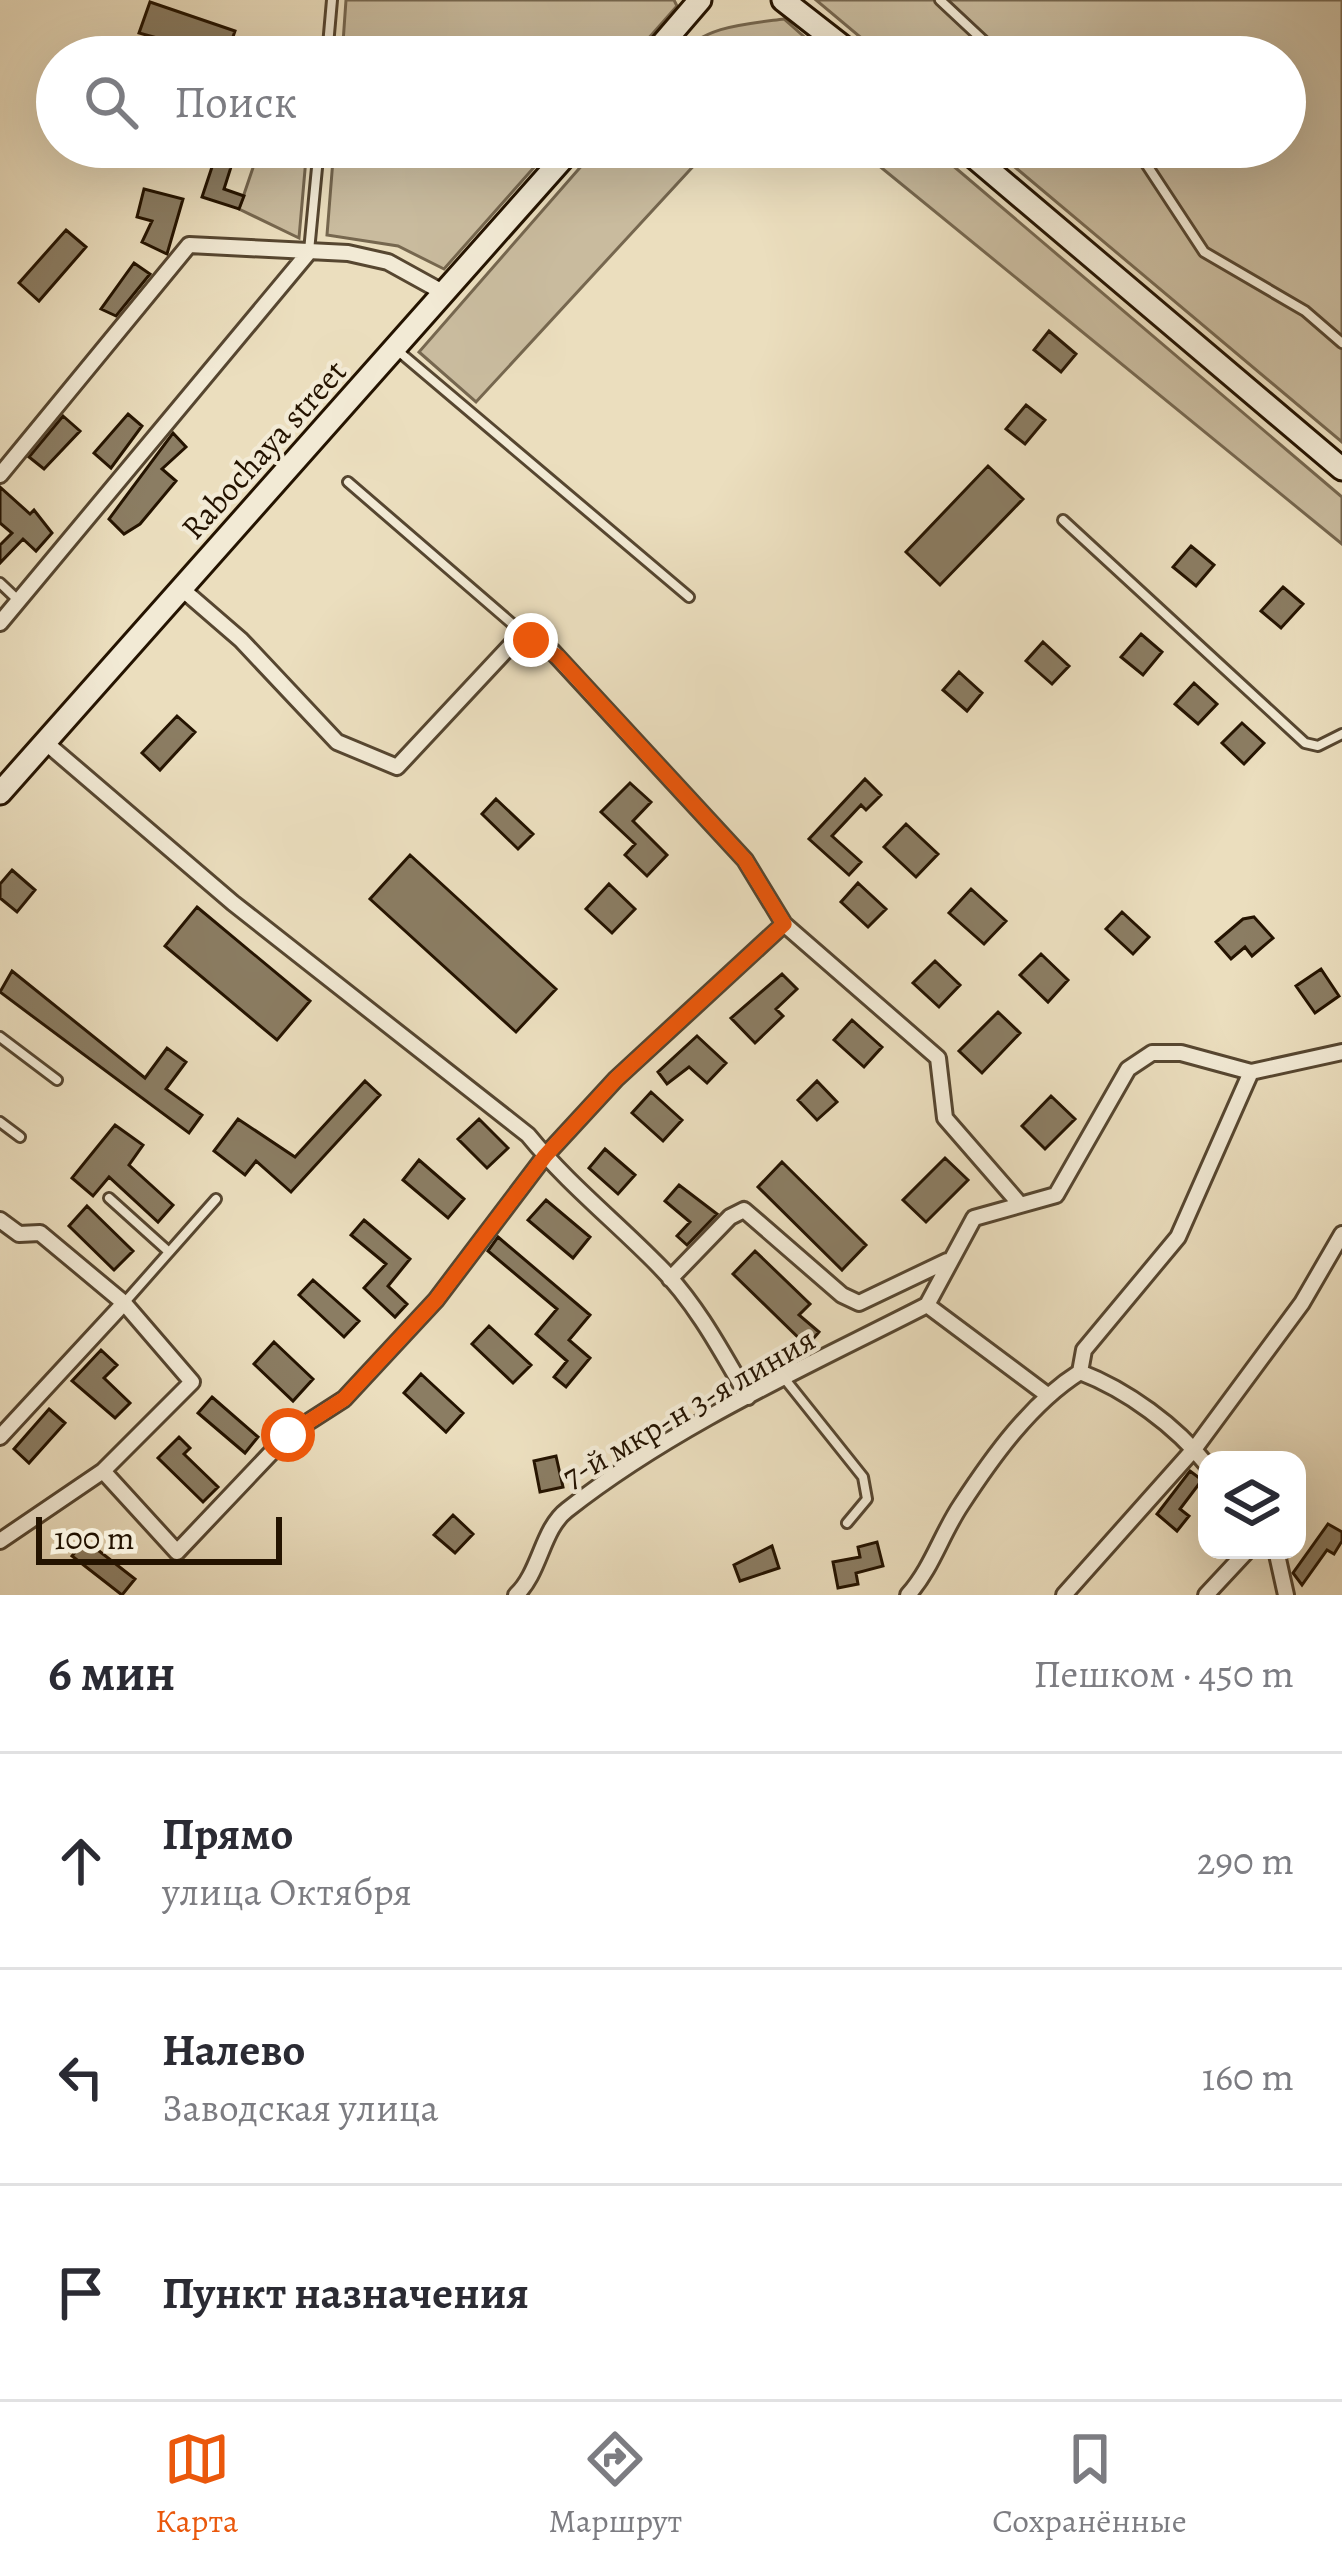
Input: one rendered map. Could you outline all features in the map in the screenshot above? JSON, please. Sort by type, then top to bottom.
[{"type":"street","points":[[669,36],[700,0]]},
{"type":"street","points":[[783,0],[829,36]]},
{"type":"street","name":"Rabochaya street","points":[[0,793],[555,168]]},
{"type":"street","points":[[990,168],[1342,470]]},
{"type":"street","points":[[0,475],[189,245],[388,262],[446,294]]},
{"type":"street","points":[[0,623],[309,252]]},
{"type":"street","points":[[182,589],[241,640],[337,742],[397,767],[511,644],[531,640],[558,657],[745,860],[784,924],[938,1058],[945,1118],[1018,1202]]},
{"type":"street","points":[[45,742],[233,903],[528,1135],[670,1279],[748,1397]]},
{"type":"street","points":[[103,1471],[177,1552],[288,1435],[344,1399],[421,1317],[545,1156],[616,1079],[784,924]]},
{"type":"street","points":[[1046,1394],[927,1305],[946,1261],[974,1218],[1018,1202],[1056,1196],[1128,1069],[1153,1053],[1181,1052],[1251,1072],[1342,1052]]},
{"type":"street","points":[[908,1595],[927,1574],[959,1507],[1046,1394],[1080,1372],[1084,1350],[1178,1237],[1251,1072]]},
{"type":"street","points":[[670,1279],[730,1217],[744,1210],[842,1295],[859,1304],[946,1261]]},
{"type":"street","points":[[0,1220],[19,1234],[40,1233],[124,1303],[192,1382],[103,1471],[0,1541]]},
{"type":"street","points":[[1064,1595],[1195,1448],[1302,1303],[1342,1234]]},
{"type":"street","points":[[0,1437],[124,1303]]},
{"type":"street","name":"7-й мкр-н 3-я линия","points":[[516,1595],[527,1584],[561,1513],[748,1397],[927,1305]]},
{"type":"street","points":[[1080,1372],[1118,1391],[1198,1452]]},
{"type":"street","points":[[1206,1595],[1240,1559]]},
{"type":"street","points":[[1278,1559],[1286,1595]]},
{"type":"lane","points":[[329,36],[332,0]]},
{"type":"lane","points":[[940,0],[979,36]]},
{"type":"lane","points":[[309,252],[317,168]]},
{"type":"lane","points":[[1149,168],[1204,251],[1306,310],[1342,343]]},
{"type":"lane","points":[[396,350],[689,597]]},
{"type":"lane","points":[[348,482],[531,640]]},
{"type":"lane","points":[[1063,520],[1305,742],[1318,746],[1342,734]]},
{"type":"lane","points":[[0,584],[19,601]]},
{"type":"lane","points":[[0,1037],[57,1080]]},
{"type":"lane","points":[[0,1122],[20,1137]]},
{"type":"lane","points":[[109,1198],[169,1252]]},
{"type":"lane","points":[[124,1303],[216,1199]]},
{"type":"lane","points":[[784,1378],[863,1477],[867,1499],[847,1523]]},
{"type":"shaded area","points":[[346,0],[674,0],[677,6],[651,36],[343,36]]},
{"type":"shaded area","points":[[816,0],[1342,0],[1342,442],[1016,168],[1306,168],[1306,36],[859,36]]},
{"type":"shaded area","points":[[784,19],[803,36],[706,36]]},
{"type":"shaded area","points":[[253,168],[305,168],[299,238],[239,209]]},
{"type":"shaded area","points":[[332,168],[533,168],[444,269],[398,246],[327,235]]},
{"type":"shaded area","points":[[580,168],[692,168],[476,402],[419,352]]},
{"type":"shaded area","points":[[882,168],[956,168],[1342,497],[1342,544]]},
{"type":"building","points":[[150,2],[235,31],[233,36],[139,33]]},
{"type":"building","points":[[212,168],[231,168],[224,189],[244,196],[239,209],[202,197]]},
{"type":"building","points":[[144,189],[183,199],[167,254],[142,242],[152,221],[137,217]]},
{"type":"building","points":[[66,230],[86,247],[39,301],[19,283]]},
{"type":"building","points":[[134,263],[150,274],[116,316],[101,309]]},
{"type":"building","points":[[1049,331],[1076,354],[1061,372],[1034,350]]},
{"type":"building","points":[[1026,405],[1045,420],[1025,444],[1006,429]]},
{"type":"building","points":[[128,414],[142,426],[111,468],[94,453]]},
{"type":"building","points":[[63,416],[80,431],[44,469],[29,457]]},
{"type":"building","points":[[173,433],[186,447],[162,469],[176,481],[140,524],[124,534],[109,519]]},
{"type":"building","points":[[988,466],[1023,499],[940,585],[906,552]]},
{"type":"building","points":[[0,487],[30,514],[34,510],[52,533],[36,551],[23,539],[0,563],[0,545],[12,533],[0,523]]},
{"type":"building","points":[[1191,546],[1214,565],[1196,586],[1173,567]]},
{"type":"building","points":[[1283,587],[1303,604],[1281,628],[1261,611]]},
{"type":"building","points":[[1141,634],[1162,652],[1143,675],[1121,657]]},
{"type":"building","points":[[1043,642],[1069,666],[1052,684],[1026,661]]},
{"type":"building","points":[[959,672],[982,693],[967,711],[943,690]]},
{"type":"building","points":[[1194,683],[1217,704],[1198,724],[1175,704]]},
{"type":"building","points":[[177,716],[195,732],[160,770],[142,753]]},
{"type":"building","points":[[1242,723],[1264,743],[1244,764],[1222,743]]},
{"type":"building","points":[[865,779],[881,795],[866,810],[861,805],[832,836],[861,862],[849,875],[809,839]]},
{"type":"building","points":[[630,783],[651,802],[633,821],[667,855],[647,876],[625,855],[635,844],[601,812]]},
{"type":"building","points":[[496,799],[533,834],[518,849],[482,814]]},
{"type":"building","points":[[906,824],[938,854],[916,877],[884,847]]},
{"type":"building","points":[[410,855],[556,989],[516,1032],[370,899]]},
{"type":"building","points":[[12,870],[35,890],[17,912],[0,898],[0,884]]},
{"type":"building","points":[[858,883],[886,909],[868,927],[841,902]]},
{"type":"building","points":[[609,884],[635,909],[612,933],[586,909]]},
{"type":"building","points":[[971,889],[1006,921],[984,944],[949,913]]},
{"type":"building","points":[[197,907],[310,1001],[277,1040],[165,946]]},
{"type":"building","points":[[1122,912],[1149,937],[1133,954],[1106,929]]},
{"type":"building","points":[[1254,917],[1273,938],[1252,956],[1245,947],[1231,959],[1216,942],[1243,919]]},
{"type":"building","points":[[1041,954],[1068,980],[1048,1002],[1020,975]]},
{"type":"building","points":[[935,961],[960,985],[939,1007],[913,983]]},
{"type":"building","points":[[1321,969],[1339,996],[1315,1013],[1296,986]]},
{"type":"building","points":[[12,971],[145,1078],[167,1048],[186,1062],[166,1089],[202,1115],[189,1133],[0,992]]},
{"type":"building","points":[[782,974],[797,989],[776,1009],[783,1016],[755,1043],[731,1018]]},
{"type":"building","points":[[998,1012],[1020,1033],[982,1073],[959,1051]]},
{"type":"building","points":[[852,1020],[882,1047],[864,1067],[834,1040]]},
{"type":"building","points":[[697,1036],[726,1063],[707,1083],[689,1067],[667,1084],[658,1072]]},
{"type":"building","points":[[365,1081],[380,1095],[291,1192],[256,1161],[245,1175],[214,1151],[238,1119],[295,1157]]},
{"type":"building","points":[[817,1081],[837,1102],[817,1120],[798,1100]]},
{"type":"building","points":[[651,1092],[682,1120],[663,1141],[632,1113]]},
{"type":"building","points":[[1051,1096],[1075,1119],[1045,1149],[1022,1126]]},
{"type":"building","points":[[479,1119],[508,1148],[487,1168],[458,1139]]},
{"type":"building","points":[[115,1125],[143,1145],[129,1165],[173,1205],[158,1222],[109,1177],[93,1196],[72,1178]]},
{"type":"building","points":[[605,1149],[635,1175],[618,1194],[589,1168]]},
{"type":"building","points":[[945,1158],[968,1180],[926,1222],[903,1200]]},
{"type":"building","points":[[419,1160],[464,1199],[448,1218],[403,1180]]},
{"type":"building","points":[[782,1162],[866,1245],[842,1270],[758,1187]]},
{"type":"building","points":[[679,1185],[717,1214],[687,1245],[677,1236],[690,1222],[665,1201]]},
{"type":"building","points":[[546,1200],[590,1237],[573,1258],[528,1220]]},
{"type":"building","points":[[87,1206],[133,1251],[114,1270],[69,1226]]},
{"type":"building","points":[[364,1220],[410,1259],[388,1286],[407,1304],[395,1317],[364,1288],[386,1264],[351,1235]]},
{"type":"building","points":[[498,1237],[590,1315],[569,1340],[590,1358],[566,1387],[554,1377],[567,1361],[536,1334],[557,1309],[488,1251]]},
{"type":"building","points":[[755,1251],[810,1304],[799,1315],[819,1332],[807,1346],[733,1274]]},
{"type":"building","points":[[313,1280],[359,1321],[344,1337],[299,1295]]},
{"type":"building","points":[[489,1326],[531,1365],[513,1383],[472,1344]]},
{"type":"building","points":[[274,1342],[313,1379],[293,1401],[254,1364]]},
{"type":"building","points":[[101,1350],[117,1365],[104,1378],[130,1403],[115,1418],[72,1381]]},
{"type":"building","points":[[421,1374],[463,1413],[446,1432],[404,1393]]},
{"type":"building","points":[[212,1397],[258,1437],[245,1453],[198,1413]]},
{"type":"building","points":[[49,1409],[65,1423],[29,1463],[14,1449]]},
{"type":"building","points":[[179,1437],[190,1448],[184,1454],[218,1487],[203,1502],[158,1458]]},
{"type":"building","points":[[556,1456],[563,1487],[540,1492],[534,1461]]},
{"type":"building","points":[[1190,1471],[1198,1477],[1198,1485],[1180,1509],[1189,1516],[1177,1531],[1157,1514]]},
{"type":"building","points":[[453,1515],[473,1534],[455,1553],[434,1535]]},
{"type":"building","points":[[1328,1524],[1342,1532],[1334,1554],[1327,1550],[1302,1585],[1293,1573]]},
{"type":"building","points":[[85,1540],[135,1579],[122,1595],[72,1556]]},
{"type":"building","points":[[877,1542],[883,1566],[856,1573],[858,1584],[838,1588],[833,1562],[860,1557],[858,1547]]},
{"type":"building","points":[[772,1546],[779,1568],[740,1581],[734,1565]]},
{"type":"route","points":[[288,1435],[344,1399],[436,1300],[545,1156],[616,1079],[784,924],[745,860],[558,657],[531,640]]}]
